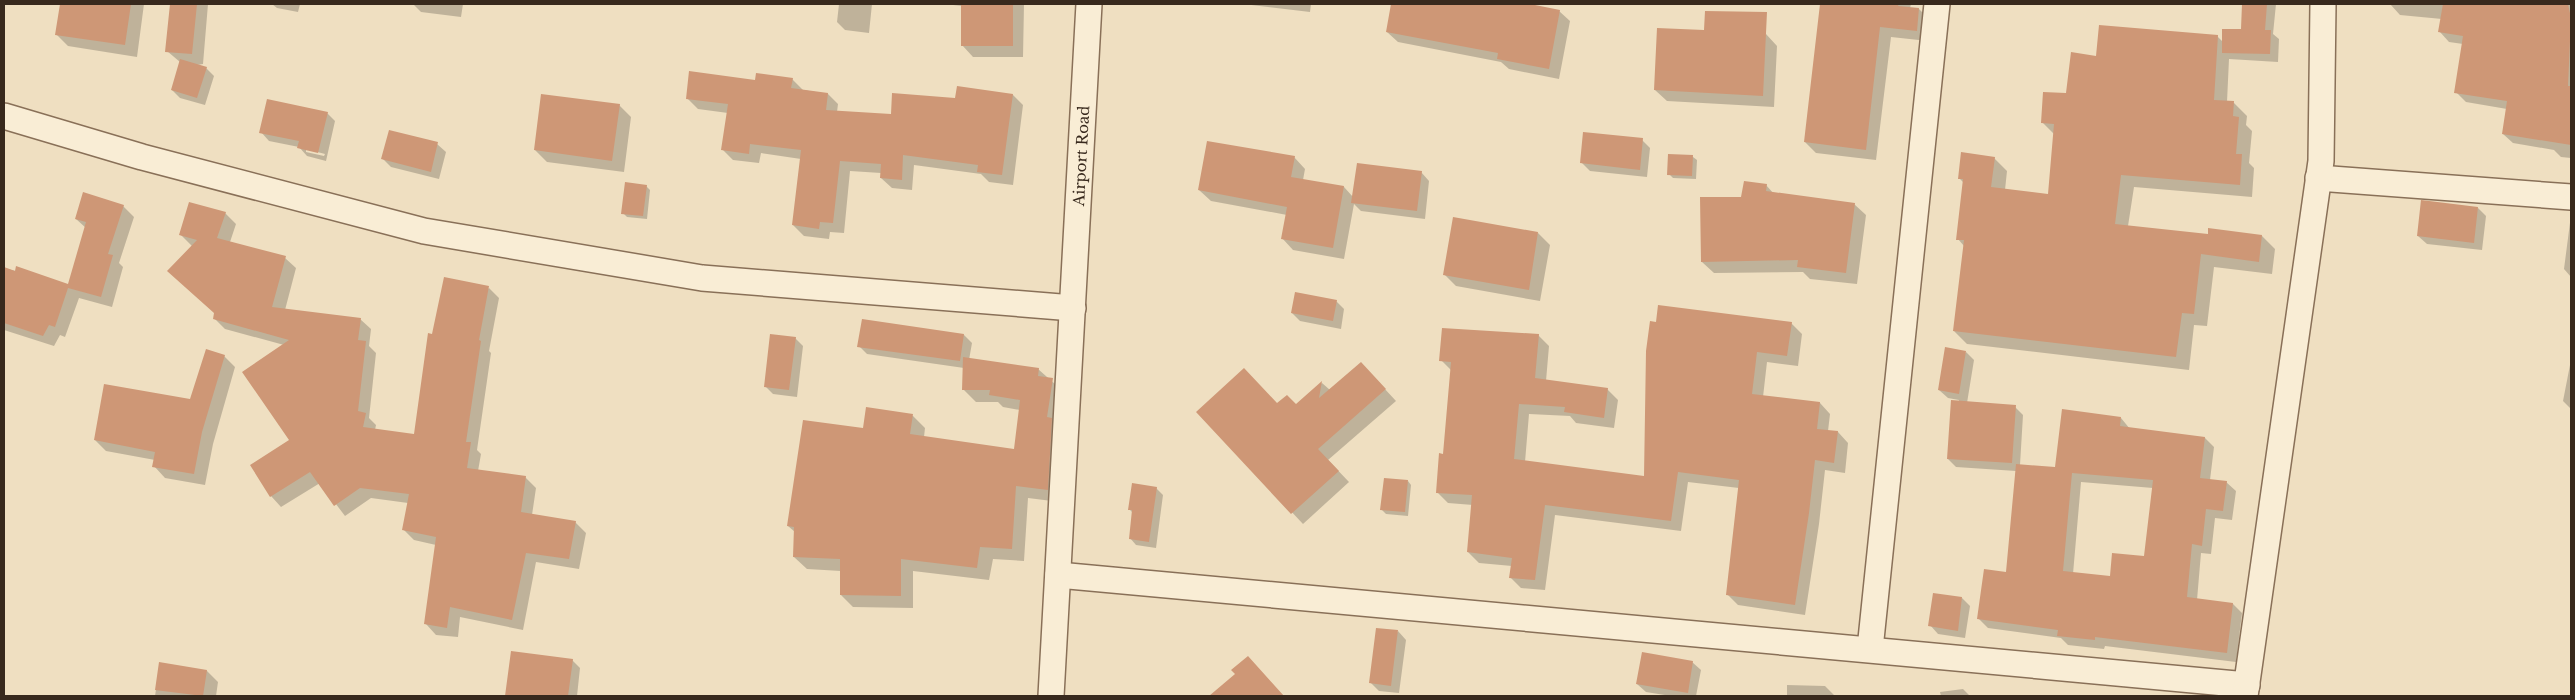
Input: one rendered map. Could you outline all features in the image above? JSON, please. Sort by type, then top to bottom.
[{"type":"street","name":"Airport Road","points":[[1051,696],[1089,4]]},
{"type":"street","points":[[1870,649],[1937,4]]},
{"type":"street","points":[[1058,574],[1870,649],[2246,691],[2321,161],[2323,4]]},
{"type":"street","points":[[4,116],[142,157],[424,230],[702,278],[1073,308]]},
{"type":"street","points":[[2318,178],[2571,197]]},
{"type":"building","points":[[60,4],[131,4],[125,45],[55,35]]},
{"type":"building","points":[[170,4],[197,4],[192,54],[165,52]]},
{"type":"building","points":[[961,4],[1013,4],[1013,46],[961,46]]},
{"type":"building","points":[[1391,4],[1530,4],[1560,10],[1549,69],[1497,59],[1498,53],[1386,32]]},
{"type":"building","points":[[1820,4],[1899,4],[1898,6],[1919,8],[1917,31],[1880,27],[1866,150],[1804,142]]},
{"type":"building","points":[[2242,4],[2267,4],[2265,30],[2271,30],[2270,54],[2222,53],[2222,29],[2241,29]]},
{"type":"building","points":[[2443,4],[2568,4],[2571,18],[2568,86],[2571,86],[2571,145],[2502,134],[2507,101],[2454,93],[2463,36],[2438,32]]},
{"type":"building","points":[[1705,11],[1767,12],[1763,96],[1654,90],[1657,28],[1704,30]]},
{"type":"building","points":[[2099,25],[2218,35],[2214,100],[2234,101],[2233,116],[2239,117],[2236,154],[2242,154],[2240,185],[2121,175],[2115,224],[2208,234],[2208,228],[2262,235],[2259,262],[2201,254],[2194,314],[2182,313],[2176,357],[1953,331],[1964,240],[1956,240],[1963,179],[1958,179],[1961,152],[1995,157],[1991,187],[2048,194],[2054,124],[2041,123],[2043,92],[2066,93],[2071,52],[2096,56]]},
{"type":"building","points":[[180,59],[207,67],[197,98],[171,90]]},
{"type":"building","points":[[689,71],[755,80],[756,73],[793,78],[791,88],[828,93],[826,110],[891,114],[892,93],[955,98],[957,86],[1013,94],[1002,175],[977,172],[978,165],[903,155],[902,180],[880,178],[881,164],[840,161],[833,223],[820,222],[819,229],[792,225],[801,150],[750,144],[749,154],[721,150],[728,104],[686,99]]},
{"type":"building","points":[[541,94],[620,104],[612,161],[534,150]]},
{"type":"building","points":[[267,99],[328,112],[318,153],[297,148],[299,141],[259,133]]},
{"type":"building","points":[[389,130],[438,142],[431,172],[381,159]]},
{"type":"building","points":[[1583,132],[1643,138],[1640,170],[1580,163]]},
{"type":"building","points":[[1207,141],[1295,156],[1291,177],[1344,186],[1333,248],[1281,239],[1287,207],[1198,190]]},
{"type":"building","points":[[1668,154],[1693,155],[1692,176],[1667,175]]},
{"type":"building","points":[[1357,163],[1422,171],[1417,211],[1351,203]]},
{"type":"building","points":[[1744,181],[1767,184],[1766,191],[1855,203],[1846,273],[1797,267],[1798,260],[1701,262],[1700,197],[1741,197]]},
{"type":"building","points":[[625,182],[647,185],[643,216],[621,214]]},
{"type":"building","points":[[83,192],[124,205],[108,254],[113,255],[101,297],[68,288],[55,327],[49,325],[43,336],[4,323],[4,267],[15,271],[16,266],[68,284],[86,222],[75,219]]},
{"type":"building","points":[[2421,200],[2478,207],[2474,243],[2417,236]]},
{"type":"building","points":[[189,202],[226,212],[217,238],[286,256],[272,307],[361,318],[358,340],[366,341],[358,411],[366,413],[363,427],[414,434],[428,333],[432,334],[444,277],[489,286],[479,340],[481,341],[466,442],[471,442],[467,468],[526,476],[521,512],[576,521],[569,559],[526,553],[512,620],[450,607],[447,628],[424,624],[436,537],[402,530],[409,494],[360,488],[334,506],[310,472],[270,497],[250,465],[289,440],[242,372],[289,340],[213,319],[214,313],[167,271],[197,240],[179,235]]},
{"type":"building","points":[[1453,217],[1538,232],[1529,290],[1443,275]]},
{"type":"building","points":[[1295,292],[1337,300],[1333,321],[1291,313]]},
{"type":"building","points":[[1658,305],[1792,322],[1787,356],[1757,352],[1752,394],[1820,402],[1817,429],[1838,431],[1834,463],[1815,460],[1795,605],[1726,595],[1739,480],[1678,472],[1671,521],[1545,505],[1535,580],[1509,578],[1512,558],[1467,552],[1472,495],[1436,493],[1439,453],[1443,454],[1451,362],[1439,361],[1442,328],[1539,334],[1535,378],[1608,388],[1604,418],[1564,412],[1565,407],[1519,404],[1514,459],[1644,476],[1646,351],[1650,321],[1656,322]]},
{"type":"building","points":[[862,319],[964,334],[960,361],[857,347]]},
{"type":"building","points":[[770,334],[796,337],[789,390],[764,387]]},
{"type":"building","points":[[1945,347],[1966,351],[1959,394],[1938,390]]},
{"type":"building","points":[[206,349],[225,355],[202,432],[194,474],[152,467],[155,452],[94,440],[104,384],[190,399]]},
{"type":"building","points":[[963,357],[1039,368],[1038,376],[1053,378],[1047,417],[1052,418],[1048,490],[1016,486],[1012,549],[980,547],[977,568],[901,559],[901,596],[840,595],[840,559],[793,557],[794,527],[787,526],[803,420],[863,428],[866,407],[913,414],[910,434],[1014,449],[1020,400],[989,395],[990,390],[962,390]]},
{"type":"building","points":[[1361,362],[1386,389],[1318,449],[1339,471],[1291,514],[1196,412],[1244,368],[1277,403],[1287,395],[1296,404],[1322,381],[1319,398]]},
{"type":"building","points":[[1951,400],[2016,405],[2012,463],[1947,459]]},
{"type":"building","points":[[2062,409],[2121,417],[2120,426],[2205,437],[2200,478],[2227,481],[2223,511],[2206,509],[2202,546],[2192,544],[2187,597],[2233,603],[2227,653],[2095,637],[2095,640],[2057,636],[2058,630],[1977,619],[1984,569],[2006,572],[2016,464],[2055,467]],"holes":[[[2072,473],[2153,480],[2144,556],[2112,553],[2110,576],[2063,571]]]},
{"type":"building","points":[[1384,478],[1408,480],[1405,512],[1380,510]]},
{"type":"building","points":[[1132,483],[1157,487],[1149,542],[1129,539],[1132,510],[1128,510]]},
{"type":"building","points":[[1933,593],[1962,597],[1958,631],[1928,626]]},
{"type":"building","points":[[1376,628],[1398,630],[1391,686],[1369,683]]},
{"type":"building","points":[[511,651],[573,659],[568,696],[505,696]]},
{"type":"building","points":[[1642,652],[1693,661],[1688,693],[1636,684]]},
{"type":"building","points":[[1248,656],[1284,696],[1209,696],[1235,674],[1231,670]]},
{"type":"building","points":[[159,662],[207,670],[203,696],[155,690]]}]
